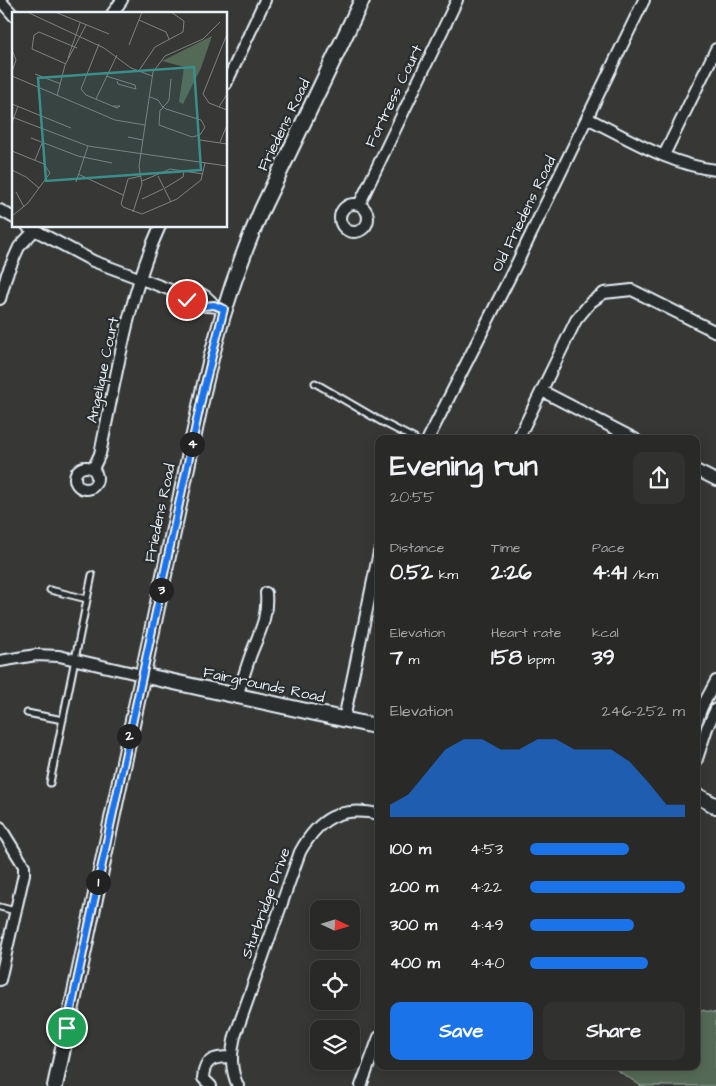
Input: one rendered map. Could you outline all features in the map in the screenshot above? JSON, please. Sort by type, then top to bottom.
[{"type":"main road","name":"Friedens Road","points":[[55,1086],[203,392],[219,307],[262,209],[362,0]]},
{"type":"main road","name":"Fairgrounds Road","points":[[142,675],[375,726]]},
{"type":"main road","points":[[700,797],[716,806]]},
{"type":"street","points":[[0,0],[12,14]]},
{"type":"street","points":[[113,12],[122,0]]},
{"type":"street","points":[[228,80],[265,0]]},
{"type":"street","name":"Fortress Court","points":[[359,205],[457,0]]},
{"type":"street","name":"Old Friedens Road","points":[[430,435],[463,372],[644,0]]},
{"type":"street","points":[[664,155],[716,49]]},
{"type":"street","points":[[587,118],[664,155],[716,170]]},
{"type":"street","points":[[0,210],[12,217]]},
{"type":"street","name":"Angelique Court","points":[[92,469],[100,454],[126,331],[141,278],[159,228]]},
{"type":"street","points":[[0,299],[7,274],[19,247],[31,229],[93,261],[176,292],[189,290],[195,292],[208,297],[219,307]]},
{"type":"street","points":[[520,435],[576,320],[591,302],[604,293],[632,290],[716,332]]},
{"type":"street","points":[[542,391],[627,435]]},
{"type":"street","points":[[700,474],[716,480]]},
{"type":"street","points":[[344,720],[375,571]]},
{"type":"street","points":[[237,696],[250,656],[264,623],[267,611],[266,593]]},
{"type":"street","points":[[0,661],[36,655],[59,656],[142,675]]},
{"type":"street","points":[[700,716],[712,696],[716,681]]},
{"type":"street","points":[[700,750],[716,709]]},
{"type":"street","name":"Sturbridge Drive","points":[[236,1086],[231,1057],[237,1028],[300,852],[308,836],[320,823],[335,815],[353,811],[375,814]]},
{"type":"street","points":[[0,827],[24,866],[24,874],[1,967],[0,980]]},
{"type":"street","points":[[361,1086],[375,1048]]},
{"type":"street","points":[[211,1086],[203,1078],[203,1069],[206,1063],[216,1058],[231,1057]]},
{"type":"lane","points":[[315,383],[407,435]]},
{"type":"lane","points":[[50,783],[92,575]]},
{"type":"lane","points":[[50,590],[87,599]]},
{"type":"lane","points":[[27,713],[62,720]]},
{"type":"lane","points":[[0,907],[15,912]]},
{"type":"green space","points":[[700,1010],[716,1013],[716,1086],[641,1086],[617,1070],[700,1070]]},
{"type":"route","points":[[67,1028],[203,392],[224,309],[214,305],[204,306],[187,300]]}]
